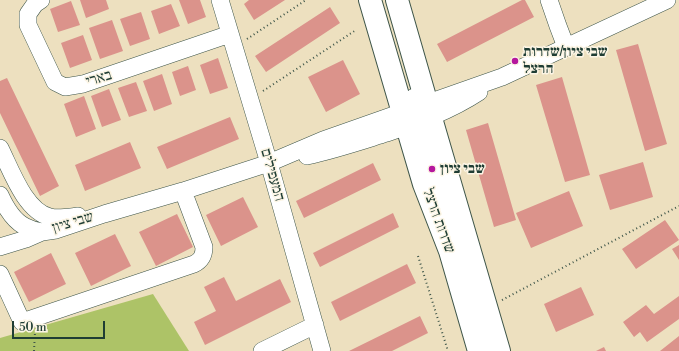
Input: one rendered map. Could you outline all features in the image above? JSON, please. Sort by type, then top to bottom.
[{"type":"main road","name":"שדרות הרצל","points":[[370,0],[417,114],[478,281],[499,351]]},
{"type":"main road","name":"שדרות הרצל","points":[[397,0],[417,114],[424,184],[450,251],[478,351]]},
{"type":"street","name":"בארי","points":[[41,0],[35,4],[28,14],[28,25],[55,82],[66,87],[83,84],[232,41]]},
{"type":"street","name":"המעפילים","points":[[220,0],[269,163],[322,351]]},
{"type":"street","points":[[387,0],[411,85],[421,137],[450,251]]},
{"type":"street","points":[[549,0],[566,47]]},
{"type":"street","name":"שבי ציון","points":[[0,247],[26,239],[42,232],[56,230],[269,163],[323,140],[417,114],[460,104],[502,76],[667,0]]},
{"type":"street","name":"שבי ציון","points":[[0,148],[28,202],[41,214],[51,218],[104,214]]},
{"type":"street","points":[[425,153],[478,281]]},
{"type":"street","points":[[0,274],[22,322],[194,264],[202,258],[204,247],[183,191]]},
{"type":"street","points":[[0,195],[14,218],[22,225],[42,232]]},
{"type":"street","points":[[262,351],[314,326]]},
{"type":"path","points":[[232,41],[306,0]]},
{"type":"path","points":[[250,100],[356,30]]},
{"type":"path","points":[[486,308],[679,206]]},
{"type":"path","points":[[418,256],[448,351]]},
{"type":"green space","points":[[153,294],[189,351],[0,351],[0,338]]},
{"type":"building","points":[[80,0],[106,0],[109,9],[86,18]]},
{"type":"building","points":[[179,0],[200,0],[206,17],[188,24]]},
{"type":"building","points":[[249,0],[285,0],[254,20],[244,4]]},
{"type":"building","points":[[522,0],[525,0],[534,17],[447,62],[437,44]]},
{"type":"building","points":[[71,1],[80,25],[58,32],[50,9]]},
{"type":"building","points":[[171,4],[180,26],[159,34],[151,11]]},
{"type":"building","points":[[330,7],[340,23],[266,72],[255,56]]},
{"type":"building","points":[[141,12],[150,39],[130,46],[120,19]]},
{"type":"building","points":[[112,20],[123,51],[100,59],[89,28]]},
{"type":"building","points":[[83,35],[92,60],[70,68],[61,43]]},
{"type":"building","points":[[638,44],[667,144],[645,151],[616,50]]},
{"type":"building","points":[[218,58],[228,88],[210,94],[200,65]]},
{"type":"building","points":[[343,60],[360,94],[326,112],[308,77]]},
{"type":"building","points":[[188,66],[196,90],[180,96],[172,72]]},
{"type":"building","points":[[162,74],[172,104],[154,111],[143,81]]},
{"type":"building","points":[[562,77],[590,175],[565,182],[536,85]]},
{"type":"building","points":[[7,78],[59,186],[40,196],[0,113],[0,81]]},
{"type":"building","points":[[136,82],[147,111],[129,117],[118,88]]},
{"type":"building","points":[[109,89],[121,120],[102,127],[91,96]]},
{"type":"building","points":[[84,96],[96,129],[76,137],[64,104]]},
{"type":"building","points":[[230,117],[239,139],[167,169],[157,147]]},
{"type":"building","points":[[488,123],[516,220],[494,227],[466,130]]},
{"type":"building","points":[[130,142],[141,168],[85,191],[75,165]]},
{"type":"building","points":[[643,162],[653,197],[610,210],[599,175]]},
{"type":"building","points":[[373,163],[381,180],[304,218],[296,201]]},
{"type":"building","points":[[569,191],[583,226],[531,248],[516,213]]},
{"type":"building","points":[[243,197],[258,227],[221,246],[206,215]]},
{"type":"building","points":[[393,213],[399,227],[320,267],[313,253]]},
{"type":"building","points":[[177,214],[193,247],[156,266],[139,232]]},
{"type":"building","points":[[665,220],[679,240],[636,269],[622,249]]},
{"type":"building","points":[[115,234],[131,266],[91,286],[75,253]]},
{"type":"building","points":[[679,245],[679,260],[672,249]]},
{"type":"building","points":[[51,253],[66,284],[29,302],[14,272]]},
{"type":"building","points":[[407,264],[416,283],[340,321],[331,302]]},
{"type":"building","points":[[224,277],[236,301],[280,279],[291,302],[205,345],[194,322],[216,311],[204,287]]},
{"type":"building","points":[[581,287],[594,315],[556,332],[544,304]]},
{"type":"building","points":[[679,296],[679,319],[647,342],[640,332],[634,337],[623,322],[646,305],[654,314]]},
{"type":"building","points":[[420,316],[428,333],[392,351],[349,351]]},
{"type":"building","points":[[679,336],[679,351],[660,351]]},
{"type":"building","points":[[604,347],[606,351],[596,351]]},
{"type":"place","name":"שבי ציון/שדרות הרצל","points":[[515,61]]},
{"type":"place","name":"שבי ציון","points":[[432,169]]}]
